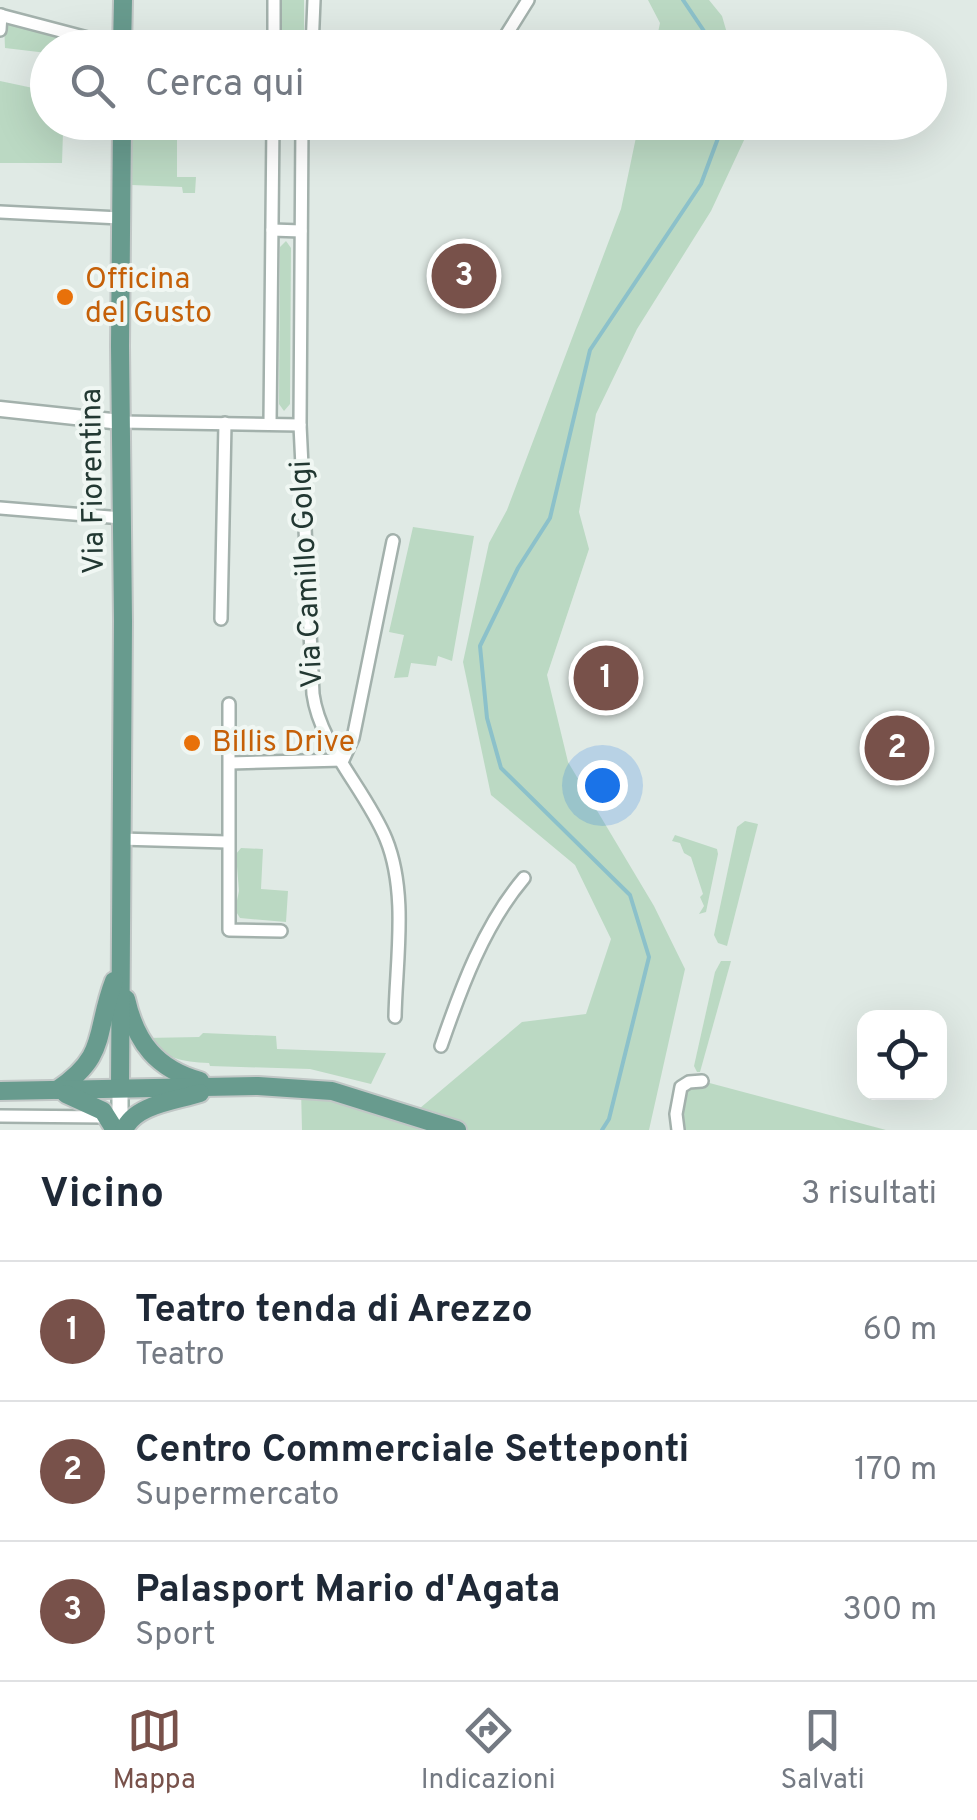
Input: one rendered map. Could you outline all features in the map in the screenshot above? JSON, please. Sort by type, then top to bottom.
[{"type":"main road","points":[[122,0],[122,30]]},
{"type":"main road","name":"Via Fiorentina","points":[[113,1125],[120,1088],[122,140]]},
{"type":"main road","points":[[118,967],[128,1010],[144,1047],[157,1062],[185,1077],[220,1087]]},
{"type":"main road","points":[[56,1090],[88,1066],[95,1053],[118,967]]},
{"type":"main road","points":[[0,1090],[258,1086],[332,1091],[457,1129]]},
{"type":"main road","points":[[56,1090],[92,1104],[113,1125],[138,1112],[220,1087]]},
{"type":"street","points":[[274,0],[274,30]]},
{"type":"street","points":[[313,30],[314,0]]},
{"type":"street","points":[[509,30],[528,0]]},
{"type":"street","points":[[0,30],[0,15],[57,30]]},
{"type":"street","name":"Via Camillo Golgi","points":[[270,423],[273,140]]},
{"type":"street","name":"Via Camillo Golgi","points":[[302,140],[300,426],[316,716],[387,841],[394,866],[398,893],[395,1017]]},
{"type":"street","points":[[0,212],[120,218]]},
{"type":"street","points":[[272,230],[301,231]]},
{"type":"street","points":[[0,409],[121,422],[300,426]]},
{"type":"street","points":[[221,619],[225,423]]},
{"type":"street","points":[[0,508],[122,518]]},
{"type":"street","points":[[230,763],[343,760],[352,738],[393,541]]},
{"type":"street","points":[[229,704],[229,930],[281,931]]},
{"type":"street","points":[[120,839],[227,842]]},
{"type":"street","points":[[441,1046],[465,977],[506,898],[524,878]]},
{"type":"street","points":[[678,1130],[676,1114],[682,1088],[702,1080]]},
{"type":"street","points":[[0,1116],[113,1125]]},
{"type":"green space","points":[[282,0],[304,0],[304,30],[282,30]]},
{"type":"green space","points":[[648,0],[709,0],[722,16],[726,30],[659,30],[660,23]]},
{"type":"green space","points":[[4,23],[36,30],[30,30],[30,51],[5,48]]},
{"type":"green space","points":[[0,81],[30,87],[30,140],[63,140],[62,163],[0,163]]},
{"type":"green space","points":[[132,140],[177,140],[177,177],[196,177],[195,193],[183,193],[182,187],[132,185]]},
{"type":"green space","points":[[635,140],[744,140],[711,211],[637,329],[596,414],[579,512],[589,549],[547,675],[568,762],[654,906],[685,969],[649,1130],[302,1130],[301,1089],[413,1114],[522,1022],[586,1014],[611,939],[575,865],[491,795],[463,662],[489,543],[507,510],[621,209]]},
{"type":"green space","points":[[286,241],[291,248],[290,404],[284,411],[279,404],[280,247]]},
{"type":"green space","points":[[413,527],[474,536],[452,661],[438,656],[436,666],[411,663],[408,677],[394,678],[404,635],[389,632]]},
{"type":"green space","points":[[745,821],[758,824],[727,946],[718,943],[714,935],[737,827]]},
{"type":"green space","points":[[675,835],[717,849],[706,912],[699,914],[704,906],[700,897],[703,894],[691,857],[684,853],[680,843],[672,841]]},
{"type":"green space","points":[[241,848],[263,849],[261,889],[288,891],[286,922],[240,918],[235,910],[239,891],[236,854]]},
{"type":"green space","points":[[721,961],[731,961],[697,1072],[694,1066],[715,972]]},
{"type":"green space","points":[[203,1033],[276,1036],[277,1049],[386,1053],[371,1084],[310,1069],[210,1066],[174,1058],[146,1038],[199,1037]]},
{"type":"green space","points":[[702,1081],[886,1130],[678,1130],[682,1087]]},
{"type":"waterway","points":[[683,0],[703,30]]},
{"type":"waterway","points":[[602,1130],[609,1119],[649,957],[630,895],[501,768],[487,718],[480,646],[518,568],[550,518],[590,350],[701,184],[717,140]]},
{"type":"place","name":"Palasport Mario d'Agata","points":[[464,276]]},
{"type":"place","name":"Officina del Gusto","points":[[65,297]]},
{"type":"place","name":"Teatro tenda di Arezzo","points":[[606,678]]},
{"type":"place","name":"Billis Drive","points":[[192,743]]},
{"type":"place","name":"Centro Commerciale Setteponti","points":[[897,748]]}]
